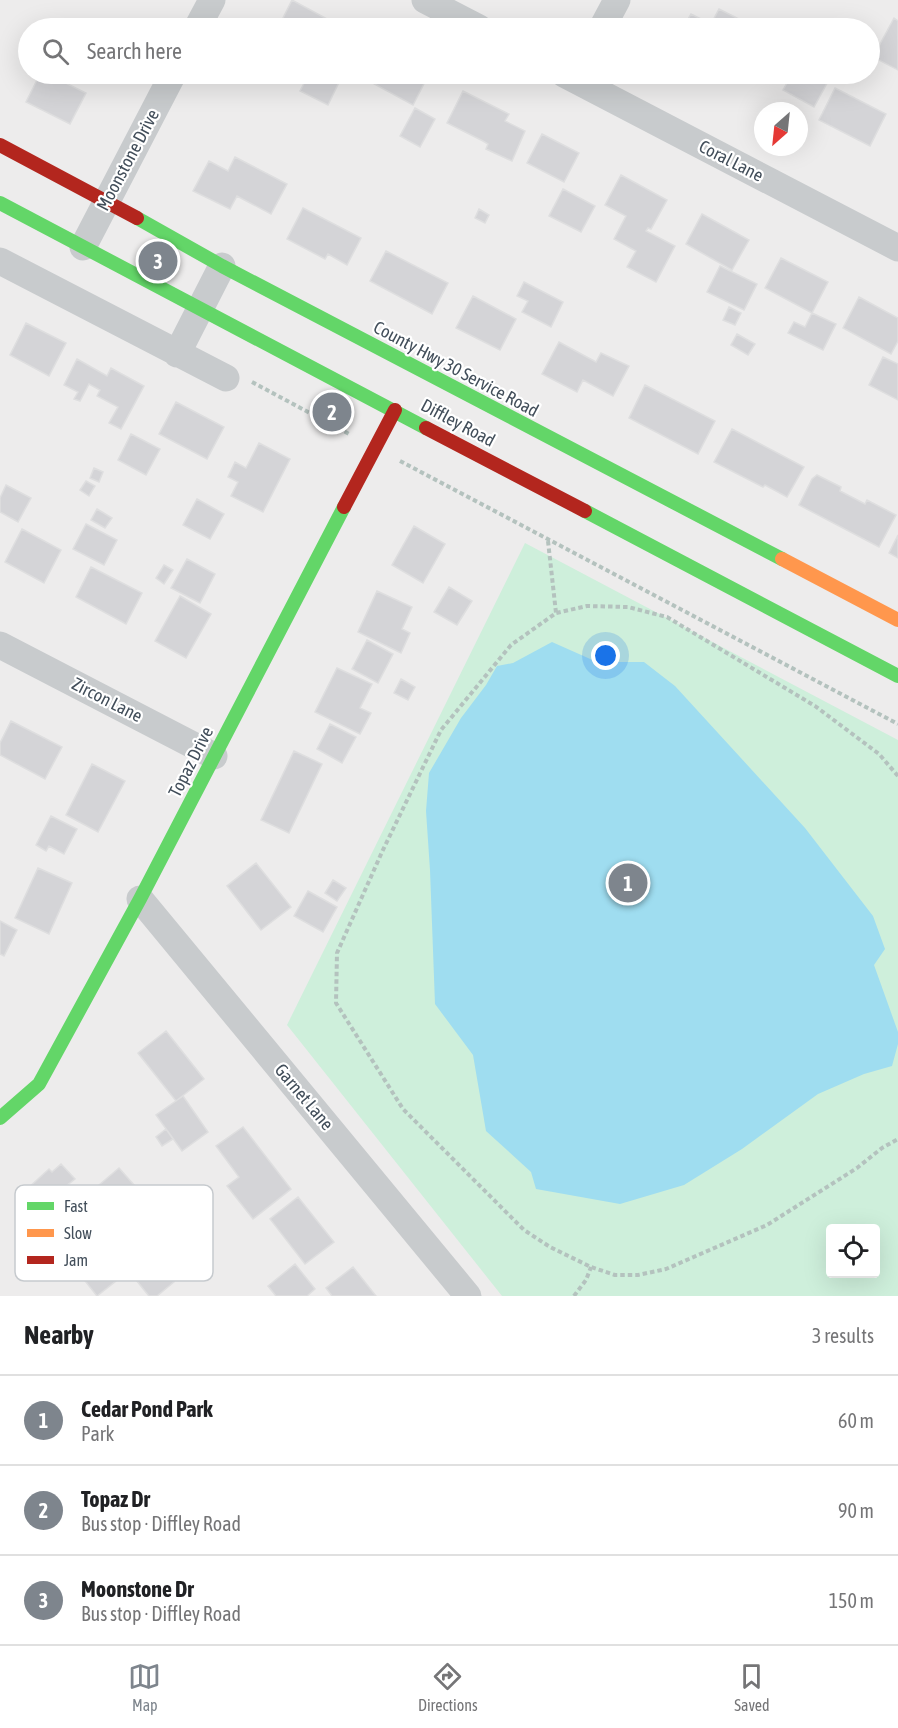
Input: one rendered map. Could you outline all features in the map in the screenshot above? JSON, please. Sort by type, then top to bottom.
[{"type":"street","points":[[202,18],[212,0]]},
{"type":"street","points":[[424,0],[459,18]]},
{"type":"street","points":[[607,18],[617,0]]},
{"type":"street","name":"Moonstone Drive","points":[[83,247],[168,84]]},
{"type":"street","name":"Coral Lane","points":[[588,84],[897,244]]},
{"type":"street","name":"County Hwy 30 Service Road","points":[[0,145],[222,266],[898,620]]},
{"type":"street","name":"Diffley Road","points":[[0,203],[898,676]]},
{"type":"street","points":[[0,261],[226,378]]},
{"type":"street","points":[[177,354],[222,266]]},
{"type":"street","name":"Topaz Drive","points":[[0,1118],[39,1084],[140,899],[395,410]]},
{"type":"street","name":"Zircon Lane","points":[[0,645],[214,756]]},
{"type":"street","name":"Garnet Lane","points":[[140,899],[468,1296]]},
{"type":"path","points":[[226,378],[246,379],[898,724]]},
{"type":"path","points":[[548,540],[556,613]]},
{"type":"path","points":[[898,776],[879,754],[815,706],[667,616],[628,607],[597,606],[556,613],[512,645],[441,730],[382,852],[337,953],[336,1003],[403,1109],[524,1230],[550,1247],[591,1267],[615,1275],[638,1275],[666,1269],[767,1225],[898,1139]]},
{"type":"path","points":[[574,1296],[586,1280],[591,1267]]},
{"type":"green space","points":[[525,543],[898,740],[898,1296],[502,1296],[287,1025]]},
{"type":"water","points":[[552,642],[597,662],[644,662],[675,686],[805,828],[873,916],[885,949],[874,965],[898,1032],[898,1044],[892,1066],[864,1074],[818,1094],[742,1149],[684,1185],[620,1204],[536,1189],[531,1172],[486,1131],[473,1055],[435,1004],[426,811],[429,773],[461,718],[497,666],[513,663]]},
{"type":"building","points":[[292,0],[325,18],[283,18]]},
{"type":"building","points":[[719,9],[737,18],[714,18]]},
{"type":"building","points":[[894,18],[898,21],[898,70],[880,61],[880,44]]},
{"type":"building","points":[[35,84],[68,84],[86,93],[70,124],[26,102]]},
{"type":"building","points":[[304,84],[338,84],[328,105],[300,91]]},
{"type":"building","points":[[374,84],[424,84],[413,105]]},
{"type":"building","points":[[786,84],[827,84],[814,107],[783,90]]},
{"type":"building","points":[[835,88],[886,114],[870,146],[819,120]]},
{"type":"building","points":[[463,91],[509,114],[505,121],[525,131],[512,161],[486,149],[488,144],[447,123]]},
{"type":"building","points":[[415,108],[435,119],[420,147],[400,136]]},
{"type":"building","points":[[542,134],[579,153],[564,182],[527,163]]},
{"type":"building","points":[[235,157],[287,184],[271,214],[237,196],[230,209],[193,191],[209,161],[228,171]]},
{"type":"building","points":[[621,175],[667,200],[651,229],[648,228],[646,231],[675,246],[656,282],[627,267],[636,251],[614,239],[626,216],[605,205]]},
{"type":"building","points":[[563,189],[595,206],[581,232],[549,216]]},
{"type":"building","points":[[303,208],[361,238],[347,265],[328,254],[325,259],[287,239]]},
{"type":"building","points":[[479,209],[489,215],[485,223],[475,218]]},
{"type":"building","points":[[702,214],[749,240],[732,270],[686,244]]},
{"type":"building","points":[[386,251],[448,283],[432,314],[370,281]]},
{"type":"building","points":[[781,258],[828,282],[812,313],[765,288]]},
{"type":"building","points":[[720,266],[757,284],[744,310],[707,292]]},
{"type":"building","points":[[524,282],[563,302],[551,327],[522,312],[528,301],[517,296]]},
{"type":"building","points":[[473,296],[516,319],[500,350],[456,328]]},
{"type":"building","points":[[859,297],[898,318],[898,341],[891,354],[843,328]]},
{"type":"building","points":[[729,307],[741,313],[735,325],[723,320]]},
{"type":"building","points":[[812,313],[836,324],[823,350],[788,333],[794,322],[805,327]]},
{"type":"building","points":[[26,323],[66,343],[49,376],[10,355]]},
{"type":"building","points":[[737,334],[755,344],[748,355],[731,345]]},
{"type":"building","points":[[559,342],[596,362],[601,353],[629,366],[613,396],[583,380],[577,392],[542,374]]},
{"type":"building","points":[[883,357],[898,364],[898,400],[869,385]]},
{"type":"building","points":[[77,359],[107,376],[111,368],[144,386],[121,429],[109,423],[118,407],[97,396],[100,390],[89,384],[80,401],[74,399],[78,392],[64,385]]},
{"type":"building","points":[[645,385],[715,421],[698,454],[629,418]]},
{"type":"building","points":[[176,402],[224,427],[207,459],[159,434]]},
{"type":"building","points":[[732,429],[804,467],[787,497],[714,462]]},
{"type":"building","points":[[131,434],[160,449],[146,475],[118,460]]},
{"type":"building","points":[[259,443],[290,459],[263,512],[231,496],[238,482],[228,477],[235,462],[246,468]]},
{"type":"building","points":[[94,468],[103,472],[99,482],[90,478]]},
{"type":"building","points":[[817,475],[841,487],[840,491],[865,504],[867,500],[896,515],[879,547],[799,505],[812,479]]},
{"type":"building","points":[[86,481],[95,486],[89,496],[80,490]]},
{"type":"building","points":[[6,485],[31,498],[18,522],[0,512],[0,498]]},
{"type":"building","points":[[197,499],[224,514],[210,539],[183,525]]},
{"type":"building","points":[[97,509],[112,518],[105,528],[91,520]]},
{"type":"building","points":[[86,524],[117,540],[104,565],[73,549]]},
{"type":"building","points":[[414,526],[445,544],[423,583],[392,565]]},
{"type":"building","points":[[22,529],[61,550],[44,583],[5,562]]},
{"type":"building","points":[[898,535],[898,558],[889,553]]},
{"type":"building","points":[[187,559],[215,574],[200,603],[171,588]]},
{"type":"building","points":[[164,565],[173,570],[164,584],[156,578]]},
{"type":"building","points":[[91,567],[142,593],[126,624],[76,597]]},
{"type":"building","points":[[449,587],[472,601],[457,625],[434,612]]},
{"type":"building","points":[[377,591],[412,607],[402,629],[410,633],[401,653],[358,632]]},
{"type":"building","points":[[180,596],[211,614],[186,658],[155,641]]},
{"type":"building","points":[[367,640],[393,654],[378,683],[352,669]]},
{"type":"building","points":[[337,668],[372,684],[360,708],[371,713],[360,734],[315,712]]},
{"type":"building","points":[[401,679],[415,687],[408,700],[394,693]]},
{"type":"building","points":[[11,721],[62,747],[45,779],[0,755],[0,743]]},
{"type":"building","points":[[330,724],[356,737],[342,763],[317,749]]},
{"type":"building","points":[[294,751],[322,764],[289,833],[261,820]]},
{"type":"building","points":[[92,764],[125,781],[98,832],[66,815]]},
{"type":"building","points":[[51,816],[77,829],[64,854],[49,846],[46,851],[36,845]]},
{"type":"building","points":[[256,863],[291,907],[261,930],[227,886]]},
{"type":"building","points":[[38,868],[72,883],[49,934],[15,918]]},
{"type":"building","points":[[333,880],[346,888],[337,901],[325,893]]},
{"type":"building","points":[[308,891],[337,907],[323,932],[294,916]]},
{"type":"building","points":[[0,921],[17,930],[4,956],[0,954]]},
{"type":"building","points":[[166,1031],[204,1079],[176,1101],[138,1053]]},
{"type":"building","points":[[183,1096],[208,1132],[182,1151],[156,1115]]},
{"type":"building","points":[[243,1127],[291,1189],[253,1219],[227,1186],[239,1177],[216,1146]]},
{"type":"building","points":[[166,1129],[173,1139],[162,1146],[156,1137]]},
{"type":"building","points":[[61,1164],[75,1179],[68,1185],[31,1185],[49,1169],[52,1172]]},
{"type":"building","points":[[119,1168],[134,1185],[99,1185]]},
{"type":"building","points":[[298,1197],[334,1242],[305,1264],[270,1219]]},
{"type":"building","points":[[295,1264],[315,1289],[307,1296],[276,1296],[268,1286]]},
{"type":"building","points":[[353,1267],[376,1296],[332,1296],[326,1288]]},
{"type":"building","points":[[85,1281],[116,1281],[97,1296]]},
{"type":"building","points":[[137,1281],[174,1282],[157,1296],[149,1296]]},
{"type":"traffic: fast","points":[[0,203],[426,428]]},
{"type":"traffic: fast","points":[[137,218],[222,266],[782,559]]},
{"type":"traffic: fast","points":[[0,1118],[39,1084],[140,899],[344,507]]},
{"type":"traffic: fast","points":[[585,511],[898,676]]},
{"type":"traffic: slow","points":[[782,559],[898,620]]},
{"type":"traffic: jam","points":[[0,145],[137,218]]},
{"type":"traffic: jam","points":[[344,507],[395,410]]},
{"type":"traffic: jam","points":[[426,428],[585,511]]},
{"type":"place","name":"Moonstone Dr","points":[[158,261]]},
{"type":"place","name":"Topaz Dr","points":[[332,412]]},
{"type":"place","name":"Cedar Pond Park","points":[[628,883]]}]
